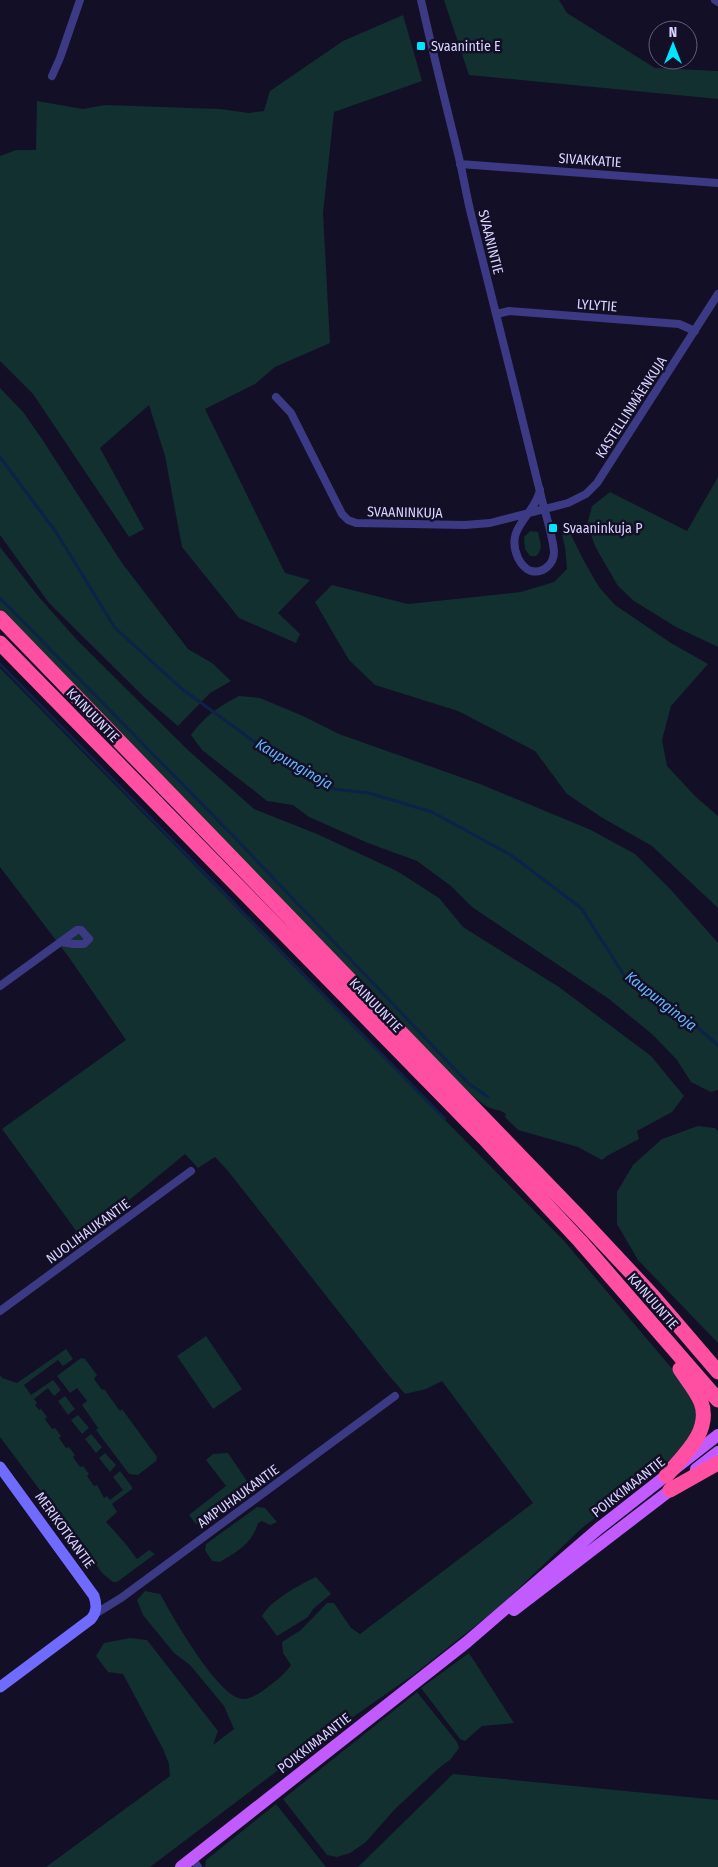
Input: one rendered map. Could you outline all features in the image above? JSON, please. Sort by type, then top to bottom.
[{"type":"highway","name":"KAINUUNTIE","points":[[0,618],[580,1218],[671,1317],[718,1372]]},
{"type":"highway","name":"KAINUUNTIE","points":[[0,643],[484,1138],[580,1241],[718,1400]]},
{"type":"highway","points":[[636,1306],[702,1403],[703,1413],[699,1434],[668,1483]]},
{"type":"highway","points":[[671,1317],[718,1358]]},
{"type":"highway","points":[[668,1483],[718,1463]]},
{"type":"main road","name":"POIKKIMAANTIE","points":[[181,1867],[195,1863],[467,1642],[548,1585],[668,1483],[718,1435]]},
{"type":"main road","name":"POIKKIMAANTIE","points":[[668,1483],[718,1452]]},
{"type":"street","points":[[52,76],[80,0]]},
{"type":"street","name":"SVAANINTIE","points":[[421,0],[471,217],[497,314],[540,490],[554,552],[550,564],[540,571],[532,571],[525,568],[517,557],[515,534],[518,525],[535,504],[540,490]]},
{"type":"street","points":[[714,0],[718,2]]},
{"type":"street","name":"SIVAKKATIE","points":[[460,164],[718,182]]},
{"type":"street","name":"KASTELLINMÄENKUJA","points":[[544,509],[568,503],[586,494],[597,483],[718,294]]},
{"type":"street","name":"LYLYTIE","points":[[497,314],[510,311],[679,324],[695,331]]},
{"type":"street","name":"SVAANINKUJA","points":[[276,397],[291,413],[342,514],[348,520],[356,523],[465,526],[490,523],[544,509]]},
{"type":"street","points":[[0,986],[60,942]]},
{"type":"street","name":"NUOLIHAUKANTIE","points":[[0,1311],[191,1171]]},
{"type":"street","name":"AMPUHAUKANTIE","points":[[95,1614],[121,1598],[396,1396]]},
{"type":"street","name":"MERIKOTKANTIE","points":[[0,1467],[94,1596],[96,1603],[95,1614]]},
{"type":"street","points":[[0,1686],[81,1627],[95,1614]]},
{"type":"green space","points":[[444,0],[559,0],[567,13],[648,64],[648,70],[718,71],[718,99],[469,75]]},
{"type":"green space","points":[[403,15],[422,81],[334,112],[323,213],[330,343],[275,367],[255,384],[205,409],[285,573],[310,580],[278,613],[300,634],[296,643],[239,618],[182,547],[165,456],[149,405],[100,448],[144,529],[129,537],[33,394],[0,361],[0,156],[16,150],[36,150],[37,101],[83,109],[105,105],[220,109],[249,113],[264,111],[270,91],[343,41]]},
{"type":"green space","points":[[0,388],[23,412],[122,563],[188,649],[212,663],[231,681],[210,693],[178,726],[145,698],[49,603],[0,535]]},
{"type":"green space","points":[[718,477],[718,647],[676,627],[634,601],[618,586],[596,548],[587,525],[592,506],[610,492],[687,531]]},
{"type":"green space","points":[[530,531],[538,532],[541,548],[536,556],[530,556],[525,549],[524,537]]},
{"type":"green space","points":[[570,533],[599,587],[615,605],[671,643],[708,664],[671,706],[662,740],[667,766],[696,797],[718,816],[718,908],[652,846],[601,817],[567,794],[535,751],[458,711],[375,685],[349,660],[315,602],[332,585],[408,604],[521,592],[554,582],[567,569],[562,535]]},
{"type":"green space","points":[[0,547],[38,596],[77,640],[189,751],[254,809],[317,834],[397,871],[439,898],[463,927],[559,987],[651,1056],[684,1096],[672,1112],[637,1131],[639,1139],[602,1160],[578,1147],[518,1130],[505,1117],[506,1114],[486,1106],[477,1099],[455,1079],[0,612]]},
{"type":"green space","points":[[0,668],[565,1242],[690,1390],[697,1404],[697,1424],[681,1451],[582,1528],[498,1608],[413,1675],[306,1750],[285,1768],[281,1768],[150,1867],[46,1867],[170,1776],[169,1764],[163,1749],[123,1674],[108,1672],[96,1656],[104,1643],[130,1638],[147,1640],[218,1731],[213,1745],[234,1729],[224,1706],[190,1665],[174,1653],[143,1615],[137,1600],[145,1591],[160,1594],[210,1673],[223,1687],[235,1696],[245,1699],[255,1696],[264,1690],[289,1668],[291,1665],[283,1653],[282,1642],[301,1630],[327,1603],[334,1603],[351,1628],[360,1634],[533,1503],[442,1381],[426,1389],[405,1394],[215,1157],[198,1168],[185,1154],[82,1239],[2,1129],[126,1040],[68,956],[0,867]]},
{"type":"green space","points":[[239,696],[260,698],[339,734],[480,784],[591,830],[635,854],[672,891],[718,943],[718,1090],[711,1092],[691,1082],[677,1060],[653,1035],[609,999],[472,907],[451,886],[417,861],[368,843],[309,817],[293,805],[267,801],[202,750],[191,735],[212,712]]},
{"type":"green space","points":[[698,1126],[715,1128],[718,1131],[718,1343],[638,1260],[617,1224],[617,1192],[633,1165],[662,1139]]},
{"type":"green space","points":[[206,1336],[242,1389],[213,1409],[177,1356]]},
{"type":"green space","points":[[66,1349],[73,1359],[63,1366],[58,1360],[24,1385],[31,1395],[53,1380],[61,1390],[54,1396],[48,1388],[34,1399],[37,1403],[35,1405],[47,1417],[45,1419],[52,1429],[55,1428],[66,1448],[69,1447],[75,1455],[73,1457],[80,1467],[83,1466],[89,1474],[87,1476],[94,1486],[97,1485],[104,1498],[107,1496],[110,1500],[123,1490],[113,1477],[120,1471],[132,1487],[132,1489],[112,1504],[117,1512],[106,1522],[137,1559],[149,1550],[155,1554],[117,1582],[113,1582],[103,1574],[0,1437],[0,1375],[2,1378],[17,1383]]},
{"type":"green space","points":[[81,1358],[85,1359],[97,1375],[94,1379],[102,1390],[104,1389],[120,1411],[122,1409],[157,1457],[156,1461],[138,1475],[129,1474],[96,1430],[98,1428],[82,1405],[87,1401],[77,1388],[70,1393],[57,1376]]},
{"type":"green space","points":[[65,1396],[75,1409],[68,1415],[58,1401]]},
{"type":"green space","points":[[78,1415],[89,1428],[82,1434],[71,1420]]},
{"type":"green space","points":[[91,1434],[102,1447],[96,1453],[85,1439]]},
{"type":"green space","points":[[105,1453],[116,1465],[110,1472],[99,1458]]},
{"type":"green space","points":[[228,1453],[249,1484],[196,1524],[189,1515],[226,1486],[206,1460],[213,1454]]},
{"type":"green space","points":[[257,1507],[265,1508],[277,1522],[270,1525],[262,1521],[258,1523],[252,1536],[244,1546],[220,1562],[212,1561],[205,1550],[206,1544]]},
{"type":"green space","points":[[316,1577],[331,1594],[313,1609],[308,1617],[277,1636],[262,1616],[278,1599],[294,1588]]},
{"type":"green space","points":[[469,1653],[514,1723],[482,1726],[465,1741],[460,1739],[421,1688]]},
{"type":"green space","points":[[417,1692],[457,1742],[459,1748],[451,1759],[394,1810],[366,1842],[350,1853],[337,1857],[327,1855],[283,1799]]},
{"type":"green space","points":[[453,1774],[718,1800],[718,1867],[358,1867]]},
{"type":"green space","points":[[276,1804],[326,1867],[205,1867],[206,1860]]},
{"type":"waterway","name":"Kaupunginoja","points":[[0,457],[56,532],[115,628],[182,689],[252,740],[334,789],[369,793],[432,812],[511,855],[581,908],[624,975],[698,1028],[718,1045]]},
{"type":"waterway","points":[[0,598],[238,841],[468,1083],[488,1097]]},
{"type":"waterway","points":[[0,664],[445,1119]]},
{"type":"place","name":"Svaanintie E","points":[[421,46]]},
{"type":"place","name":"Svaaninkuja P","points":[[553,528]]}]
